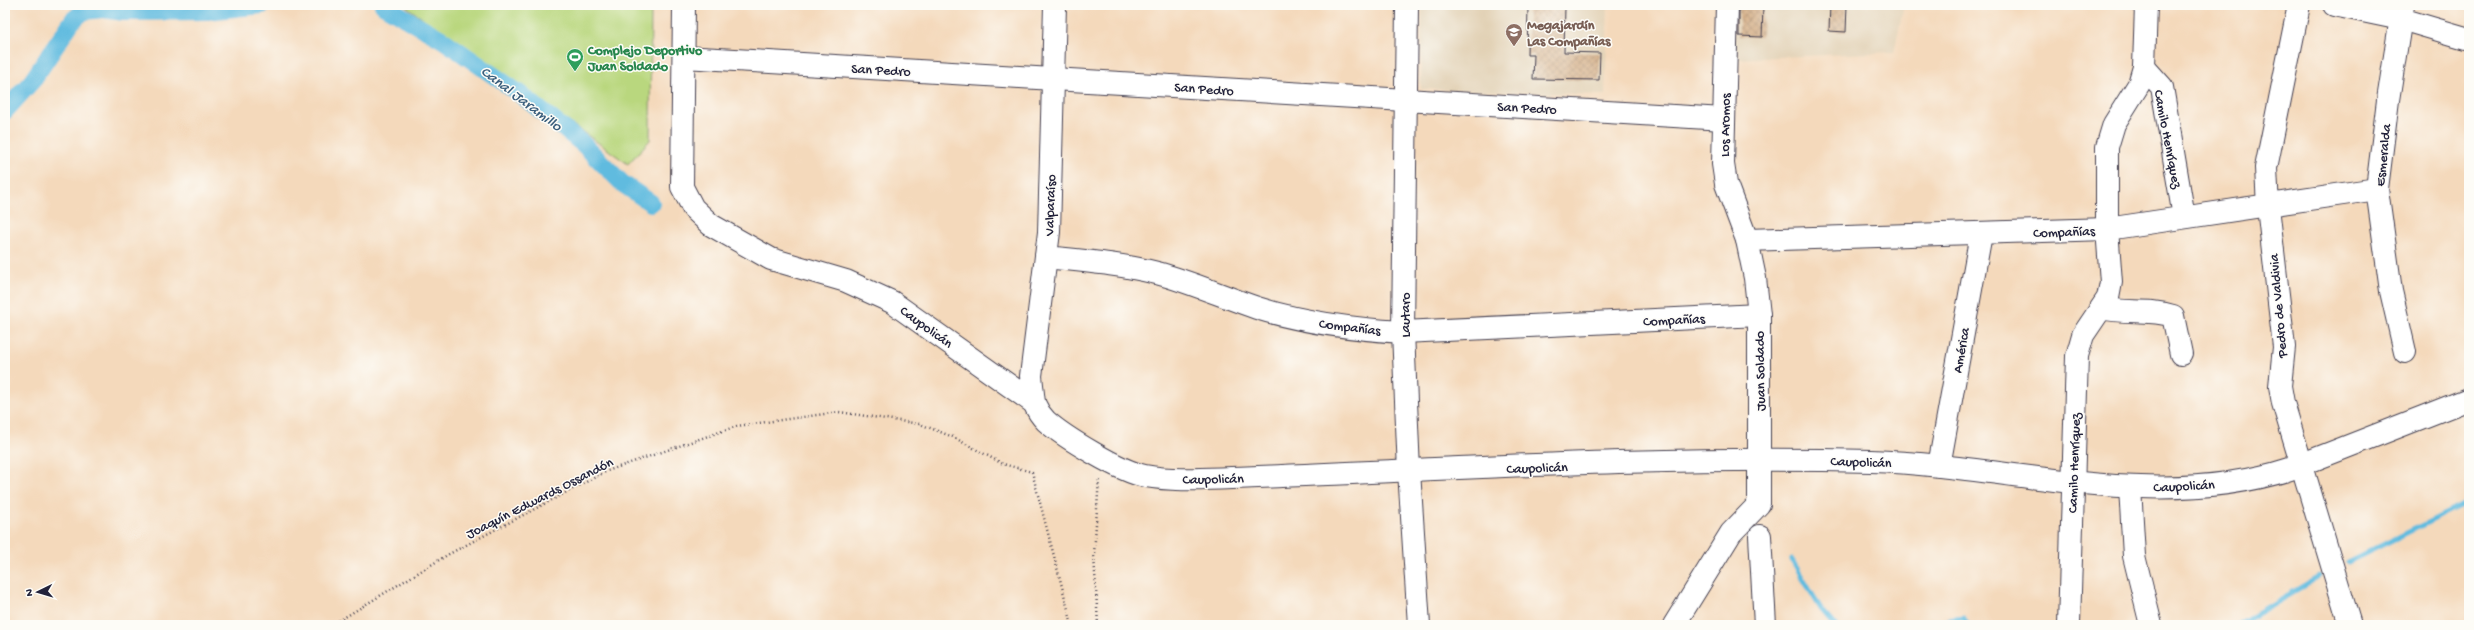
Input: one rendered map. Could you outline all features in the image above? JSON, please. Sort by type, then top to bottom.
[{"type":"street","points":[[684,5],[684,57]]},
{"type":"street","name":"Valparaíso","points":[[1034,403],[1031,376],[1046,257],[1050,199],[1055,5]]},
{"type":"street","name":"Lautaro","points":[[1407,5],[1403,332],[1409,472],[1419,625]]},
{"type":"street","name":"Los Aromos","points":[[1727,5],[1724,164],[1726,184],[1747,240]]},
{"type":"street","name":"Camilo Henríquez","points":[[2069,625],[2072,481],[2077,356],[2083,335],[2108,298],[2111,282],[2107,230],[2107,147],[2114,124],[2139,84],[2144,67],[2146,5]]},
{"type":"street","name":"Pedro de Valdivia","points":[[2299,5],[2266,168],[2268,207],[2284,347],[2280,386],[2283,403],[2350,625]]},
{"type":"street","points":[[2334,5],[2402,12],[2469,40]]},
{"type":"street","name":"Esmeralda","points":[[2402,12],[2388,100],[2377,189],[2392,291],[2405,352]]},
{"type":"street","name":"San Pedro","points":[[684,57],[1724,119]]},
{"type":"street","name":"Caupolicán","points":[[684,57],[682,187],[692,208],[711,225],[771,260],[846,282],[892,302],[1034,403],[1048,422],[1100,456],[1144,476],[1182,480],[1760,458],[1876,461],[1939,466],[2130,487],[2236,482],[2269,476],[2302,465],[2469,399]]},
{"type":"street","name":"Camilo Henríquez","points":[[2144,67],[2162,86],[2184,217]]},
{"type":"street","name":"Compañías","points":[[1747,240],[2107,230],[2184,217],[2268,207],[2377,189]]},
{"type":"street","name":"América","points":[[1939,466],[1981,234]]},
{"type":"street","name":"Juan Soldado","points":[[1674,625],[1731,533],[1759,504],[1759,315],[1756,278],[1747,240]]},
{"type":"street","name":"Compañías","points":[[1046,257],[1123,266],[1156,273],[1258,308],[1316,322],[1352,328],[1403,332],[1759,315]]},
{"type":"street","points":[[2102,308],[2116,311],[2162,312],[2173,316],[2181,354]]},
{"type":"street","points":[[2130,487],[2134,556],[2151,625]]},
{"type":"street","points":[[1760,536],[1765,625]]},
{"type":"path","name":"Joaquín Edwards Ossandón","points":[[332,625],[449,554],[607,471],[737,426],[839,412],[920,424],[953,437],[1003,464],[1032,472],[1072,625]]},
{"type":"path","points":[[1098,625],[1094,555],[1100,456]]},
{"type":"shaded area","name":"Megajardín Las Compañías","points":[[1422,5],[1608,5],[1605,95],[1421,89]]},
{"type":"shaded area","points":[[1736,5],[1904,5],[1894,52],[1733,59]]},
{"type":"green space","name":"Complejo Deportivo Juan Soldado","points":[[404,5],[651,5],[650,140],[628,164]]},
{"type":"building","points":[[1528,5],[1565,5],[1564,52],[1600,53],[1599,80],[1533,79],[1534,55],[1527,55]]},
{"type":"building","points":[[1739,5],[1763,5],[1762,37],[1739,36]]},
{"type":"building","points":[[1830,5],[1847,5],[1846,32],[1829,31]]},
{"type":"waterway","name":"Canal Jaramillo","points":[[5,111],[32,81],[73,20],[84,11],[103,9],[124,12],[207,11],[262,5]]},
{"type":"waterway","name":"Canal Jaramillo","points":[[383,5],[443,40],[520,94],[583,144],[623,184],[651,203]]},
{"type":"waterway","points":[[2348,562],[2469,502]]},
{"type":"waterway","points":[[1792,560],[1821,609],[1835,625]]},
{"type":"waterway","points":[[2237,625],[2320,576]]},
{"type":"waterway","points":[[1939,625],[1947,620],[1963,618],[1969,625]]},
{"type":"place","name":"Megajardín Las Compañías","points":[[1514,47]]},
{"type":"place","name":"Complejo Deportivo Juan Soldado","points":[[575,72]]}]
